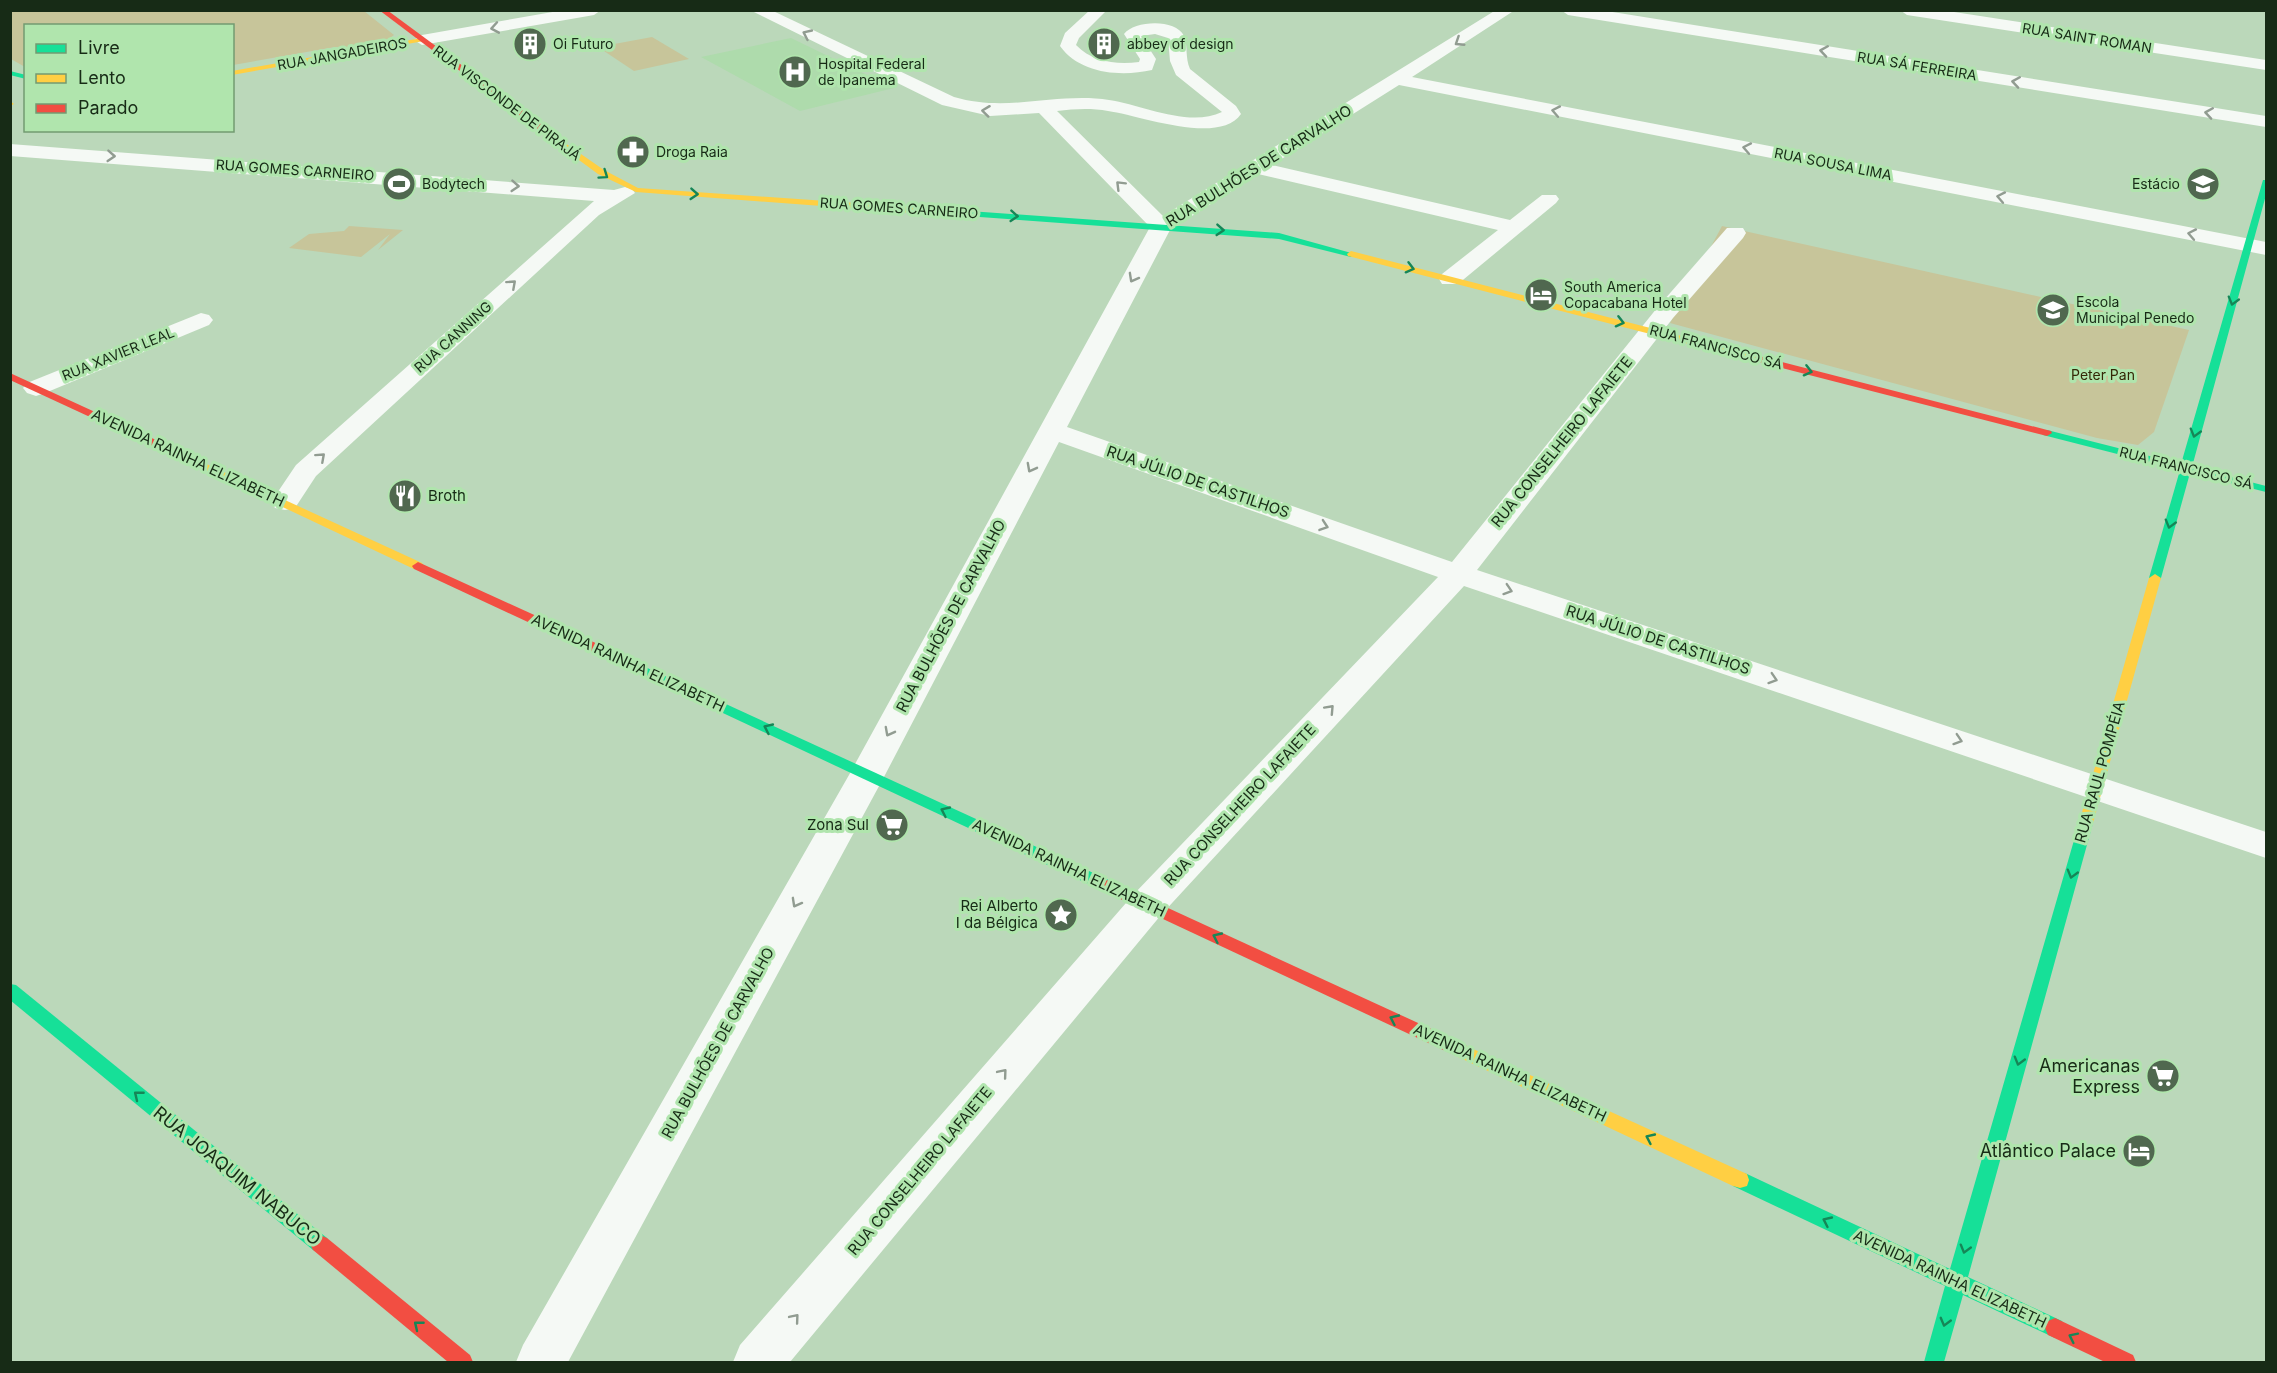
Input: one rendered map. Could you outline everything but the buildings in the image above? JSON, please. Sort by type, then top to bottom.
[{"type":"main road","name":"RUA VISCONDE DE PIRAJÁ","points":[[382,10],[601,172],[625,193]]},
{"type":"main road","name":"RUA JANGADEIROS","points":[[234,73],[422,40]]},
{"type":"main road","name":"RUA RAUL POMPÉIA","points":[[1934,1362],[2186,468],[2258,247],[2266,182]]},
{"type":"main road","name":"RUA GOMES CARNEIRO","points":[[625,193],[1161,226]]},
{"type":"main road","name":"RUA FRANCISCO SÁ","points":[[1161,226],[1279,236],[2266,489]]},
{"type":"main road","name":"AVENIDA RAINHA ELIZABETH","points":[[10,376],[285,502],[2126,1362]]},
{"type":"main road","name":"RUA JOAQUIM NABUCO","points":[[10,990],[463,1362]]},
{"type":"street","name":"RUA JANGADEIROS","points":[[422,40],[594,10]]},
{"type":"street","points":[[758,10],[961,106],[990,112],[1097,104],[1196,123],[1214,122],[1232,114],[1182,71],[1178,61],[1176,37],[1167,31],[1147,30],[1132,34],[1148,59],[1146,66],[1138,68],[1115,68],[1073,53],[1068,46],[1071,36],[1100,10]]},
{"type":"street","name":"RUA BULHÕES DE CARVALHO","points":[[541,1362],[867,774],[1161,226],[1258,168],[1508,10]]},
{"type":"street","name":"RUA SÁ FERREIRA","points":[[1568,10],[2266,122]]},
{"type":"street","name":"RUA SAINT ROMAN","points":[[1907,10],[2266,65]]},
{"type":"street","name":"RUA SOUSA LIMA","points":[[1399,80],[2258,247]]},
{"type":"street","points":[[1044,108],[1161,226]]},
{"type":"street","points":[[41,133],[73,153]]},
{"type":"street","name":"RUA GOMES CARNEIRO","points":[[10,150],[625,193]]},
{"type":"street","points":[[1258,168],[1513,227]]},
{"type":"street","name":"RUA CANNING","points":[[285,502],[306,471],[592,211],[625,193]]},
{"type":"street","points":[[1450,279],[1549,198]]},
{"type":"street","name":"RUA CONSELHEIRO LAFAIETE","points":[[758,1362],[1147,905],[1458,574],[1652,330],[1735,233]]},
{"type":"street","name":"RUA XAVIER LEAL","points":[[36,388],[201,320]]},
{"type":"street","name":"RUA JÚLIO DE CASTILHOS","points":[[1051,430],[1458,574],[2266,845]]},
{"type":"shaded area","name":"Hospital Federal de Ipanema","points":[[791,38],[894,88],[800,111],[701,57]]},
{"type":"green space","points":[[10,11],[364,11],[394,35],[382,42],[366,46],[335,47],[234,65],[234,24],[24,24],[24,66],[11,59]]},
{"type":"green space","points":[[652,37],[689,59],[634,71],[598,47]]},
{"type":"green space","points":[[349,226],[403,230],[378,250],[390,234],[361,257],[289,248],[309,234],[344,231]]},
{"type":"green space","name":"Peter Pan","points":[[1722,226],[2189,330],[2154,432],[2138,445],[2097,438],[1670,323]]},
{"type":"traffic: fast","points":[[10,73],[24,76]]},
{"type":"traffic: fast","points":[[2155,578],[2266,182]]},
{"type":"traffic: fast","points":[[941,212],[1279,236],[1351,254]]},
{"type":"traffic: fast","points":[[2047,433],[2266,489]]},
{"type":"traffic: fast","points":[[606,653],[1107,886]]},
{"type":"traffic: fast","points":[[1934,1362],[2086,823]]},
{"type":"traffic: fast","points":[[10,990],[320,1244]]},
{"type":"traffic: fast","points":[[1740,1180],[2055,1328]]},
{"type":"traffic: slow","points":[[234,73],[422,40]]},
{"type":"traffic: slow","points":[[552,136],[601,172],[636,190],[941,212]]},
{"type":"traffic: slow","points":[[1351,254],[1759,359]]},
{"type":"traffic: slow","points":[[187,458],[418,566]]},
{"type":"traffic: slow","points":[[2086,823],[2155,578]]},
{"type":"traffic: slow","points":[[1460,1050],[1740,1180]]},
{"type":"traffic: jam","points":[[382,10],[552,136]]},
{"type":"traffic: jam","points":[[1759,359],[2047,433]]},
{"type":"traffic: jam","points":[[10,376],[187,458]]},
{"type":"traffic: jam","points":[[418,566],[606,653]]},
{"type":"traffic: jam","points":[[1107,886],[1460,1050]]},
{"type":"traffic: jam","points":[[320,1244],[463,1362]]},
{"type":"traffic: jam","points":[[2055,1328],[2126,1362]]},
{"type":"place","name":"Oi Futuro","points":[[530,44]]},
{"type":"place","name":"abbey of design","points":[[1104,44]]},
{"type":"place","name":"Hospital Federal de Ipanema","points":[[795,72]]},
{"type":"place","name":"Droga Raia","points":[[633,152]]},
{"type":"place","name":"Bodytech","points":[[399,184]]},
{"type":"place","name":"Estácio","points":[[2203,184]]},
{"type":"place","name":"South America Copacabana Hotel","points":[[1541,295]]},
{"type":"place","name":"Escola Municipal Penedo","points":[[2053,310]]},
{"type":"place","name":"Broth","points":[[405,496]]},
{"type":"place","name":"Zona Sul","points":[[892,825]]},
{"type":"place","name":"Rei Alberto I da Bélgica","points":[[1061,915]]},
{"type":"place","name":"Americanas Express","points":[[2163,1076]]},
{"type":"place","name":"Atlântico Palace","points":[[2139,1151]]}]
